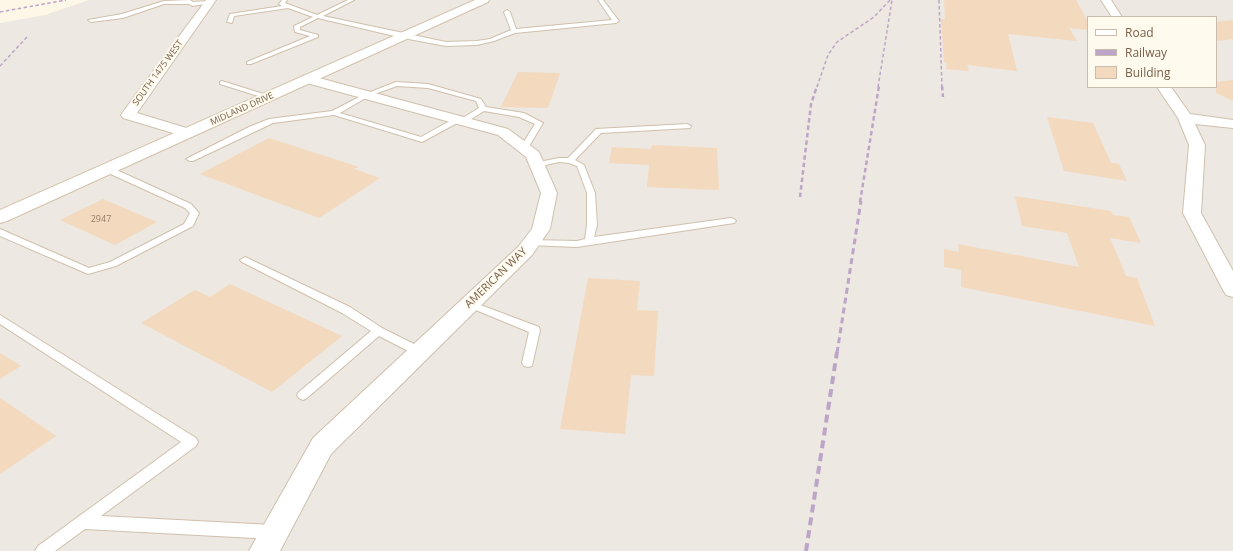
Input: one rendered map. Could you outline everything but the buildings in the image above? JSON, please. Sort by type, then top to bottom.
[{"type":"street","name":"MIDLAND DRIVE","points":[[0,218],[484,0]]},
{"type":"street","points":[[1106,0],[1116,16]]},
{"type":"street","name":"SOUTH 1475 WEST","points":[[188,133],[128,115],[210,2]]},
{"type":"street","name":"AMERICAN WAY","points":[[264,551],[322,446],[525,251],[541,229],[550,193],[533,154],[503,132],[308,79]]},
{"type":"street","points":[[1165,88],[1185,118],[1197,145],[1192,213],[1233,290]]},
{"type":"street","points":[[1185,118],[1233,124]]},
{"type":"lane","points":[[285,0],[282,4],[316,16],[403,36],[446,44],[477,43],[492,40],[514,31],[616,22],[600,0]]},
{"type":"lane","points":[[249,63],[316,36],[296,31],[296,26],[352,0]]},
{"type":"lane","points":[[91,20],[123,16],[164,3],[190,2],[192,4],[210,2]]},
{"type":"lane","points":[[230,22],[232,15],[290,6]]},
{"type":"lane","points":[[507,12],[514,31]]},
{"type":"lane","points":[[222,83],[268,97]]},
{"type":"lane","points":[[190,159],[272,121],[334,113],[367,95],[396,84],[428,86],[479,100],[483,109]]},
{"type":"lane","points":[[334,113],[422,140],[483,109],[521,115],[539,123],[524,148]]},
{"type":"lane","points":[[570,160],[599,130],[687,126]]},
{"type":"lane","points":[[537,165],[559,160],[570,160],[580,165],[591,193],[592,225],[589,241]]},
{"type":"lane","points":[[0,232],[88,271],[113,264],[188,226],[195,213],[188,206],[107,169]]},
{"type":"lane","points":[[531,243],[577,244],[731,220]]},
{"type":"lane","points":[[245,260],[346,310],[378,331],[420,352]]},
{"type":"lane","points":[[470,304],[535,330],[528,363]]},
{"type":"lane","points":[[0,319],[191,442],[43,551]]},
{"type":"lane","points":[[303,395],[378,331]]},
{"type":"lane","points":[[82,522],[275,532]]},
{"type":"shaded area","points":[[89,0],[1233,0],[1233,551],[0,551],[0,23],[45,15]]},
{"type":"railway","points":[[0,12],[66,0]]},
{"type":"railway","points":[[817,87],[828,55],[837,42],[874,17],[890,0]]},
{"type":"railway","points":[[878,87],[892,0]]},
{"type":"railway","points":[[939,0],[942,87]]},
{"type":"railway","points":[[0,66],[27,37]]},
{"type":"railway","points":[[800,197],[811,104],[817,86]]},
{"type":"railway","points":[[860,202],[879,86]]},
{"type":"railway","points":[[942,86],[943,97]]},
{"type":"railway","points":[[837,353],[861,201]]},
{"type":"railway","points":[[806,551],[837,352]]}]
